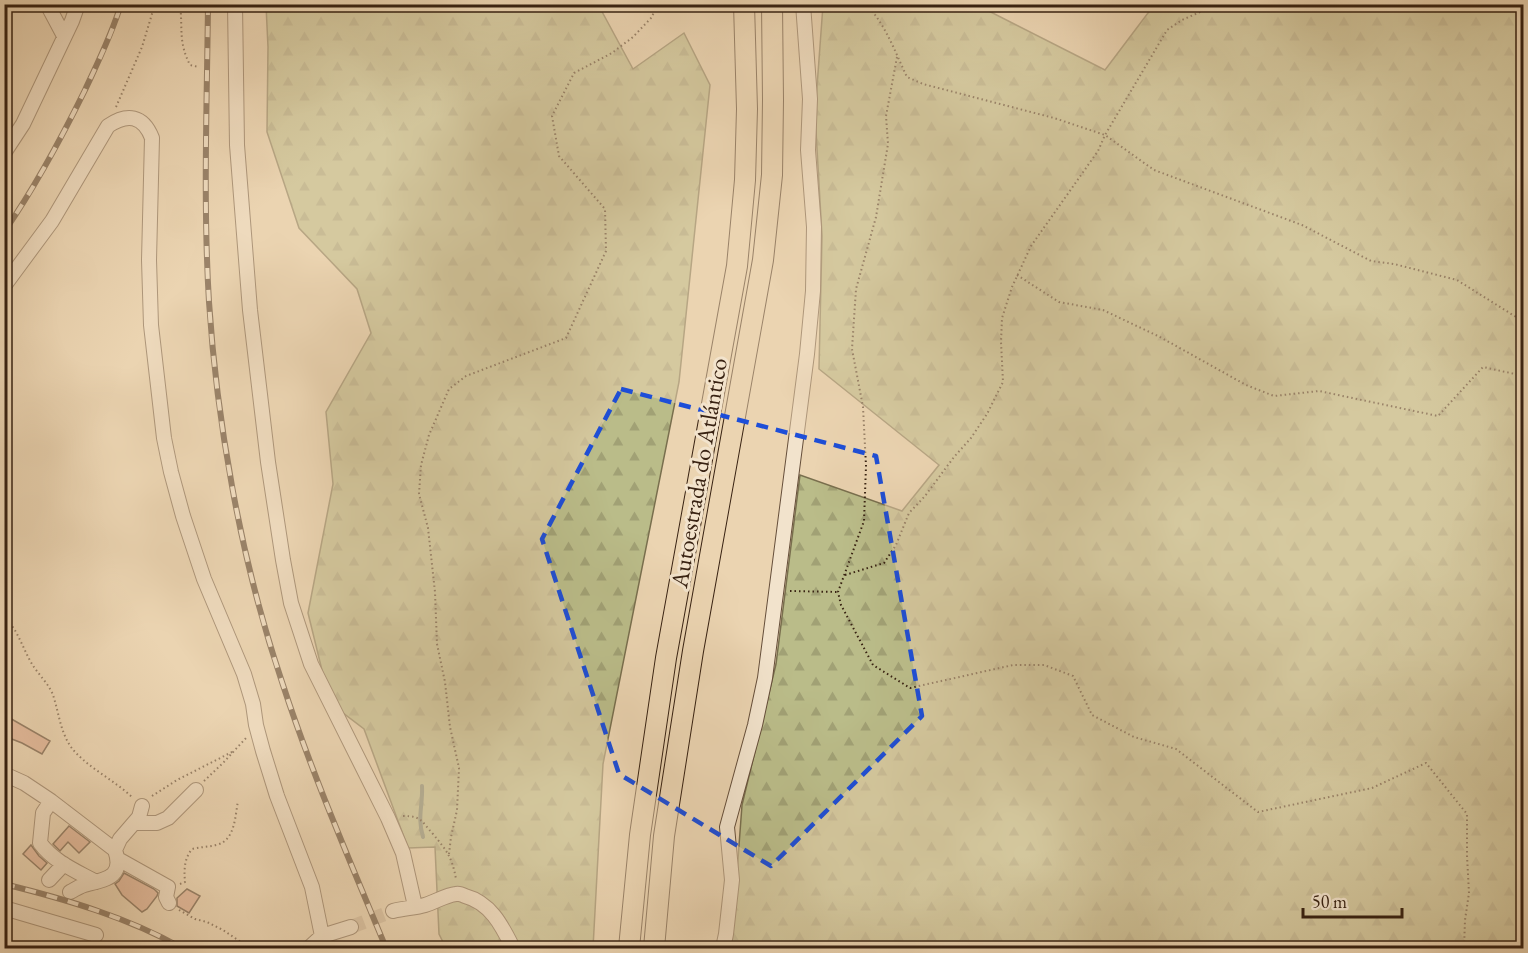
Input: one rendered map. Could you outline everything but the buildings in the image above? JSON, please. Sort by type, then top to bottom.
[{"type":"highway","name":"Autoestrada do Atlántico","points":[[629,948],[640,835],[666,658],[737,266],[745,180],[747,109],[744,4]]},
{"type":"highway","name":"Autoestrada do Atlántico","points":[[654,948],[664,836],[693,651],[763,260],[772,175],[774,100],[772,4]]},
{"type":"street","points":[[47,4],[64,36]]},
{"type":"street","points":[[4,153],[23,124],[78,4]]},
{"type":"street","points":[[235,4],[237,145],[250,310],[270,474],[291,603],[311,664],[388,818],[403,853],[419,906]]},
{"type":"street","points":[[723,948],[732,880],[727,827],[755,725],[765,678],[770,625],[807,354],[813,291],[814,226],[808,150],[810,99],[803,4]]},
{"type":"street","points":[[4,286],[52,221],[108,126],[118,119],[138,119],[143,122],[152,138],[149,260],[151,325],[164,438],[171,472],[204,579],[244,674],[277,796],[312,886],[322,936]]},
{"type":"street","points":[[4,774],[24,783],[51,801],[117,855],[168,887],[166,897],[169,903]]},
{"type":"street","points":[[134,823],[157,823],[168,818],[196,790]]},
{"type":"street","points":[[51,801],[43,813],[40,843],[46,852],[96,882]]},
{"type":"street","points":[[70,892],[114,874],[117,870],[120,839],[139,817],[142,806]]},
{"type":"street","points":[[49,880],[64,864]]},
{"type":"street","points":[[393,911],[419,906],[457,893],[480,902],[493,913],[513,948]]},
{"type":"street","points":[[4,908],[96,935]]},
{"type":"street","points":[[309,948],[322,936],[351,927]]},
{"type":"path","points":[[108,126],[142,47],[155,4]]},
{"type":"path","points":[[180,4],[181,41],[184,54],[190,65],[199,67]]},
{"type":"path","points":[[449,854],[457,810],[459,768],[437,644],[435,592],[428,528],[419,494],[421,465],[429,435],[449,389],[466,376],[566,338],[606,251],[605,209],[559,156],[552,117],[574,73],[612,53],[633,37],[652,16],[657,4]]},
{"type":"path","points":[[866,4],[876,15],[907,77],[923,84],[1054,118],[1105,135],[1154,170],[1302,225],[1371,261],[1394,264],[1456,280],[1524,322]]},
{"type":"path","points":[[845,576],[884,563],[896,545],[909,513],[971,438],[987,414],[1003,382],[1002,318],[1017,275],[1031,246],[1098,151],[1105,135],[1167,30],[1182,20],[1218,4]]},
{"type":"path","points":[[897,57],[886,116],[888,144],[876,217],[856,289],[852,349],[863,407],[866,466],[864,521],[838,592],[842,605],[873,665],[910,687],[1012,665],[1044,665],[1073,676],[1092,715],[1134,737],[1176,749],[1258,812],[1372,788],[1426,763],[1467,814],[1469,893],[1464,948]]},
{"type":"path","points":[[1017,275],[1059,302],[1103,310],[1160,337],[1246,385],[1274,396],[1319,391],[1438,416],[1483,367],[1524,376]]},
{"type":"path","points":[[776,590],[838,592]]},
{"type":"path","points":[[4,616],[18,633],[33,665],[52,692],[63,733],[70,746],[78,756],[123,788],[142,806],[152,796],[177,780],[234,752]]},
{"type":"path","points":[[196,790],[234,752],[256,725]]},
{"type":"path","points":[[168,887],[185,882],[184,867],[192,849],[220,845],[226,841],[234,826],[238,801]]},
{"type":"path","points":[[413,816],[425,823],[449,854],[456,879],[457,893]]},
{"type":"path","points":[[169,903],[195,919],[223,930],[250,948]]},
{"type":"highlighted area","points":[[621,389],[876,456],[922,716],[771,866],[619,774],[542,539]]},
{"type":"green space","points":[[266,5],[596,5],[600,8],[633,69],[684,33],[710,85],[679,382],[603,764],[593,948],[446,948],[439,934],[435,847],[408,848],[364,729],[330,703],[308,613],[333,484],[326,412],[371,333],[357,289],[299,228],[267,132]]},
{"type":"green space","points":[[823,5],[977,5],[1105,70],[1154,5],[1523,5],[1523,948],[726,948],[734,913],[742,805],[776,664],[800,475],[902,511],[939,465],[819,369],[822,236],[815,114]]},
{"type":"waterway","points":[[422,786],[420,817],[423,837]]},
{"type":"tunnel","points":[[351,927],[393,911]]},
{"type":"railway","points":[[4,232],[67,127],[104,48],[121,4]]},
{"type":"railway","points":[[208,4],[206,191],[209,302],[224,441],[237,511],[260,611],[294,718],[386,948]]},
{"type":"railway","points":[[4,884],[118,918],[182,948]]}]
